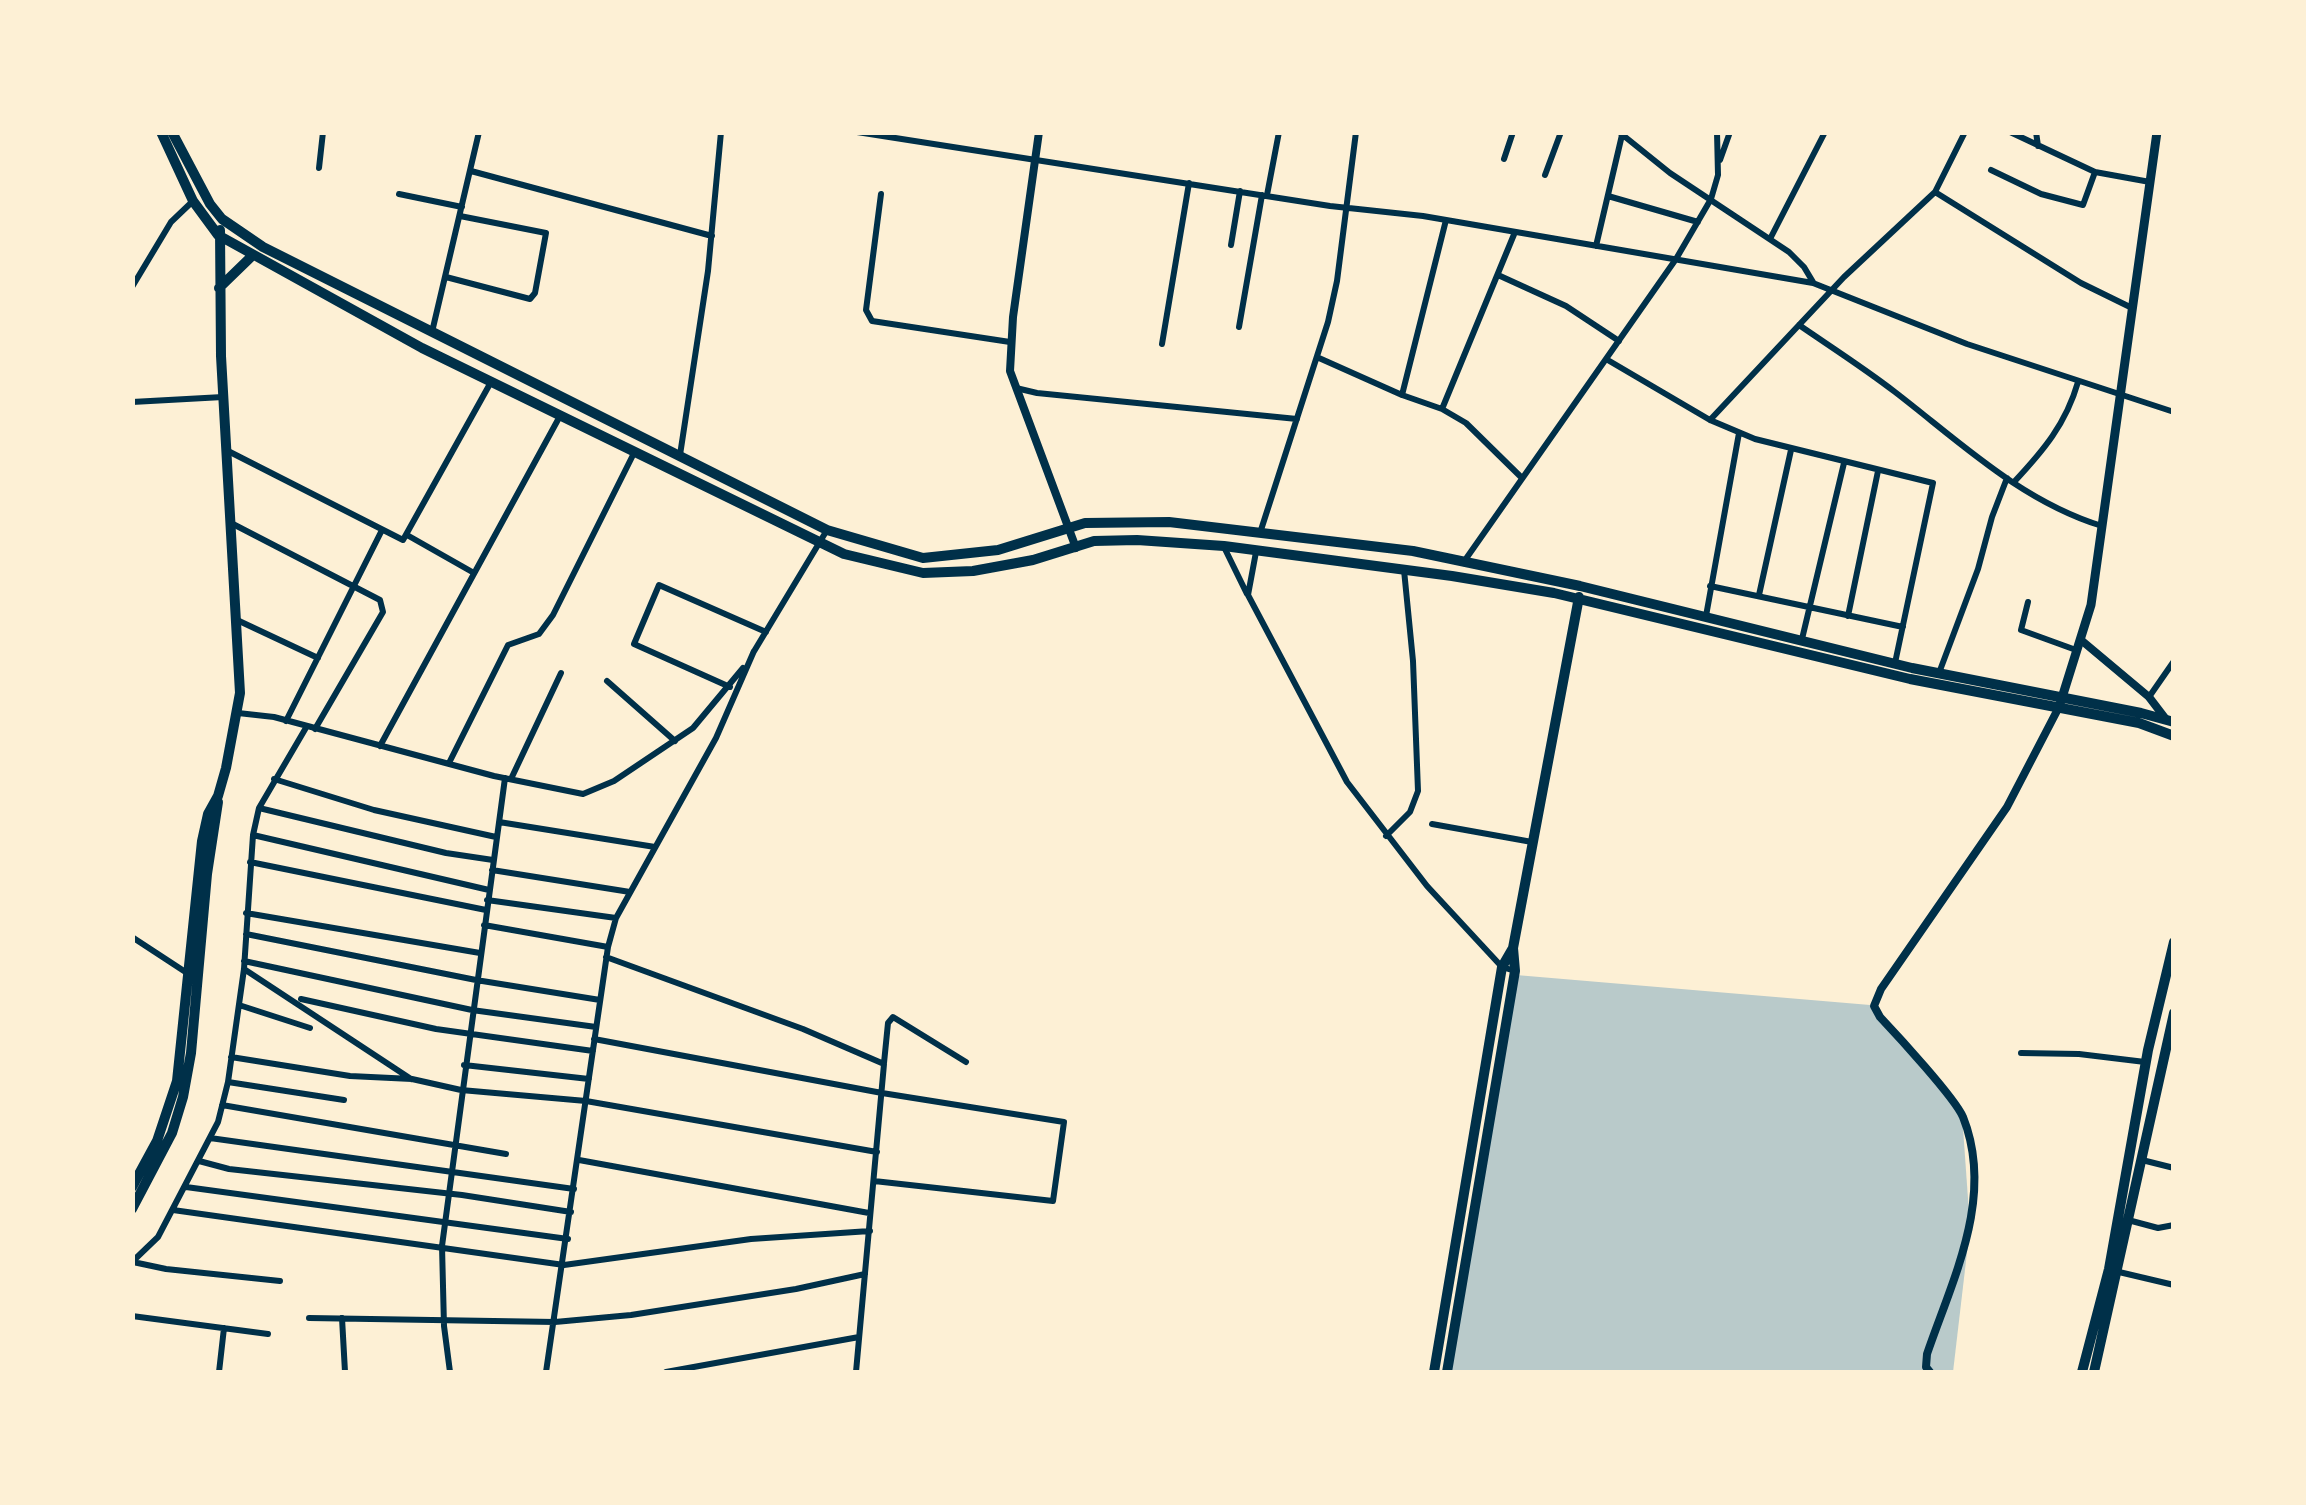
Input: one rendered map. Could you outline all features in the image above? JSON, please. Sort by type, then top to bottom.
[{"type":"main road","points":[[162,132],[193,201],[218,235],[491,382],[844,554],[923,574],[973,571],[1033,560],[1094,540],[1224,546],[1520,587],[1910,679],[2169,720]]},
{"type":"main road","points":[[172,132],[210,204],[222,219],[263,247],[827,530],[923,558],[998,550],[1084,523],[1144,521],[1413,552],[1580,586],[1939,672],[2061,702],[2174,736]]},
{"type":"main road","points":[[2061,702],[2091,605],[2157,132]]},
{"type":"main road","points":[[132,1208],[162,1154],[191,1053],[207,874],[218,796],[238,713],[240,670],[219,288],[218,235],[222,219]]},
{"type":"main road","points":[[219,288],[253,255]]},
{"type":"main road","points":[[1447,1372],[1515,972],[1512,948],[1580,586]]},
{"type":"main road","points":[[132,1187],[173,1114],[202,841],[208,814],[218,796]]},
{"type":"main road","points":[[2082,1372],[2109,1270],[2146,1062],[2174,942]]},
{"type":"main road","points":[[1434,1372],[1502,966],[1512,948]]},
{"type":"main road","points":[[2094,1372],[2168,1058],[2174,1013]]},
{"type":"street","points":[[320,168],[323,132]]},
{"type":"street","points":[[432,333],[478,132]]},
{"type":"street","points":[[680,456],[712,236],[722,132]]},
{"type":"street","points":[[857,132],[1446,220],[1813,284],[1967,344],[2174,412]]},
{"type":"street","points":[[1038,132],[1010,342],[1010,371],[1076,548]]},
{"type":"street","points":[[1239,328],[1280,132]]},
{"type":"street","points":[[1260,534],[1319,358],[1338,281],[1356,132]]},
{"type":"street","points":[[1504,159],[1513,132]]},
{"type":"street","points":[[1545,175],[1561,132]]},
{"type":"street","points":[[1716,132],[1718,166]]},
{"type":"street","points":[[1463,564],[1676,259],[1711,199],[1730,132]]},
{"type":"street","points":[[1770,239],[1825,132]]},
{"type":"street","points":[[1710,420],[1831,290],[1935,192],[1965,132]]},
{"type":"street","points":[[2010,132],[2095,172],[2150,182]]},
{"type":"street","points":[[2036,132],[2038,146]]},
{"type":"street","points":[[1596,246],[1621,133],[1670,173],[1770,239],[1804,267],[1813,284]]},
{"type":"street","points":[[471,170],[712,236]]},
{"type":"street","points":[[1991,170],[2041,194],[2083,205],[2095,172]]},
{"type":"street","points":[[1162,344],[1188,183]]},
{"type":"street","points":[[1230,245],[1240,191]]},
{"type":"street","points":[[1935,192],[2081,284],[2132,308]]},
{"type":"street","points":[[399,194],[546,233],[535,293],[530,299],[446,277]]},
{"type":"street","points":[[881,194],[866,310],[869,318],[1010,342]]},
{"type":"street","points":[[1608,196],[1698,222]]},
{"type":"street","points":[[132,287],[170,222],[193,201]]},
{"type":"street","points":[[1402,395],[1446,220]]},
{"type":"street","points":[[1442,409],[1515,232]]},
{"type":"street","points":[[1498,276],[1566,306],[1619,341]]},
{"type":"street","points":[[1799,325],[1894,392],[1966,451],[2070,516],[2102,526]]},
{"type":"street","points":[[1319,358],[1466,422],[1522,478]]},
{"type":"street","points":[[1606,359],[1739,433],[1791,450],[1933,482],[1895,664]]},
{"type":"street","points":[[228,451],[399,539],[407,535],[491,382]]},
{"type":"street","points":[[1939,672],[1978,569],[1992,517],[2010,480],[2058,431],[2070,410],[2078,382]]},
{"type":"street","points":[[1015,388],[1297,419]]},
{"type":"street","points":[[132,402],[223,397]]},
{"type":"street","points":[[380,746],[560,416]]},
{"type":"street","points":[[1706,616],[1739,433]]},
{"type":"street","points":[[1759,596],[1791,450]]},
{"type":"street","points":[[449,763],[508,645],[539,634],[553,615],[634,452]]},
{"type":"street","points":[[1802,639],[1844,463]]},
{"type":"street","points":[[1848,616],[1878,471]]},
{"type":"street","points":[[133,1262],[158,1237],[199,1161],[222,1106],[244,965],[250,862],[259,808],[383,612],[380,600],[232,523]]},
{"type":"street","points":[[286,720],[382,530]]},
{"type":"street","points":[[238,713],[286,720],[508,779],[583,794],[614,782],[693,728],[730,687],[827,530]]},
{"type":"street","points":[[407,535],[474,573]]},
{"type":"street","points":[[1224,546],[1347,782],[1427,886],[1502,966],[1515,972]]},
{"type":"street","points":[[1248,595],[1256,552]]},
{"type":"street","points":[[1386,836],[1410,812],[1418,790],[1413,662],[1404,570]]},
{"type":"street","points":[[730,687],[634,644],[659,584],[766,632]]},
{"type":"street","points":[[1710,586],[1903,627]]},
{"type":"street","points":[[2028,602],[2021,630],[2079,646],[2149,696],[2169,720]]},
{"type":"street","points":[[237,620],[318,658]]},
{"type":"street","points":[[546,1372],[606,957],[616,918],[716,738],[754,651]]},
{"type":"street","points":[[2149,696],[2174,660]]},
{"type":"street","points":[[450,1372],[444,1318],[444,1222],[496,837],[508,779],[562,673]]},
{"type":"street","points":[[606,681],[675,741]]},
{"type":"street","points":[[1930,1372],[1926,1367],[1927,1354],[1970,1227],[1977,1183],[1962,1114],[1874,1006],[1881,989],[2008,806],[2061,702]]},
{"type":"street","points":[[274,779],[390,814],[496,837]]},
{"type":"street","points":[[259,808],[446,853],[493,860]]},
{"type":"street","points":[[499,822],[656,847]]},
{"type":"street","points":[[1432,824],[1532,842]]},
{"type":"street","points":[[253,836],[489,890]]},
{"type":"street","points":[[250,862],[487,905],[616,918]]},
{"type":"street","points":[[492,870],[630,892]]},
{"type":"street","points":[[246,913],[480,953]]},
{"type":"street","points":[[484,925],[608,946]]},
{"type":"street","points":[[246,934],[476,980],[600,1000]]},
{"type":"street","points":[[132,937],[186,972]]},
{"type":"street","points":[[606,957],[803,1029],[884,1064]]},
{"type":"street","points":[[244,965],[472,1010],[596,1027]]},
{"type":"street","points":[[244,965],[412,1079]]},
{"type":"street","points":[[301,999],[469,1034],[593,1050]]},
{"type":"street","points":[[239,1005],[310,1028]]},
{"type":"street","points":[[856,1372],[888,1023],[893,1017],[966,1062]]},
{"type":"street","points":[[594,1039],[1064,1122],[1052,1202],[874,1182]]},
{"type":"street","points":[[2022,1053],[2079,1054],[2146,1062]]},
{"type":"street","points":[[231,1057],[350,1076],[412,1079],[461,1090],[586,1102],[877,1152]]},
{"type":"street","points":[[464,1065],[589,1079]]},
{"type":"street","points":[[228,1082],[344,1100]]},
{"type":"street","points":[[222,1106],[506,1154]]},
{"type":"street","points":[[210,1138],[574,1189]]},
{"type":"street","points":[[579,1160],[869,1213]]},
{"type":"street","points":[[2142,1160],[2174,1168]]},
{"type":"street","points":[[199,1161],[229,1169],[447,1193],[571,1212]]},
{"type":"street","points":[[186,1187],[568,1240]]},
{"type":"street","points":[[173,1210],[564,1265],[751,1239],[870,1230]]},
{"type":"street","points":[[2128,1220],[2158,1228],[2174,1225]]},
{"type":"street","points":[[133,1262],[280,1281]]},
{"type":"street","points":[[2118,1272],[2174,1285]]},
{"type":"street","points":[[309,1318],[555,1322],[631,1315],[865,1274]]},
{"type":"street","points":[[132,1316],[268,1334]]},
{"type":"street","points":[[342,1318],[345,1372]]},
{"type":"street","points":[[219,1372],[224,1328]]},
{"type":"street","points":[[666,1372],[859,1337]]},
{"type":"shaded area","points":[[1516,975],[1870,1005],[1962,1114],[1970,1227],[1953,1372],[1446,1372]]}]
